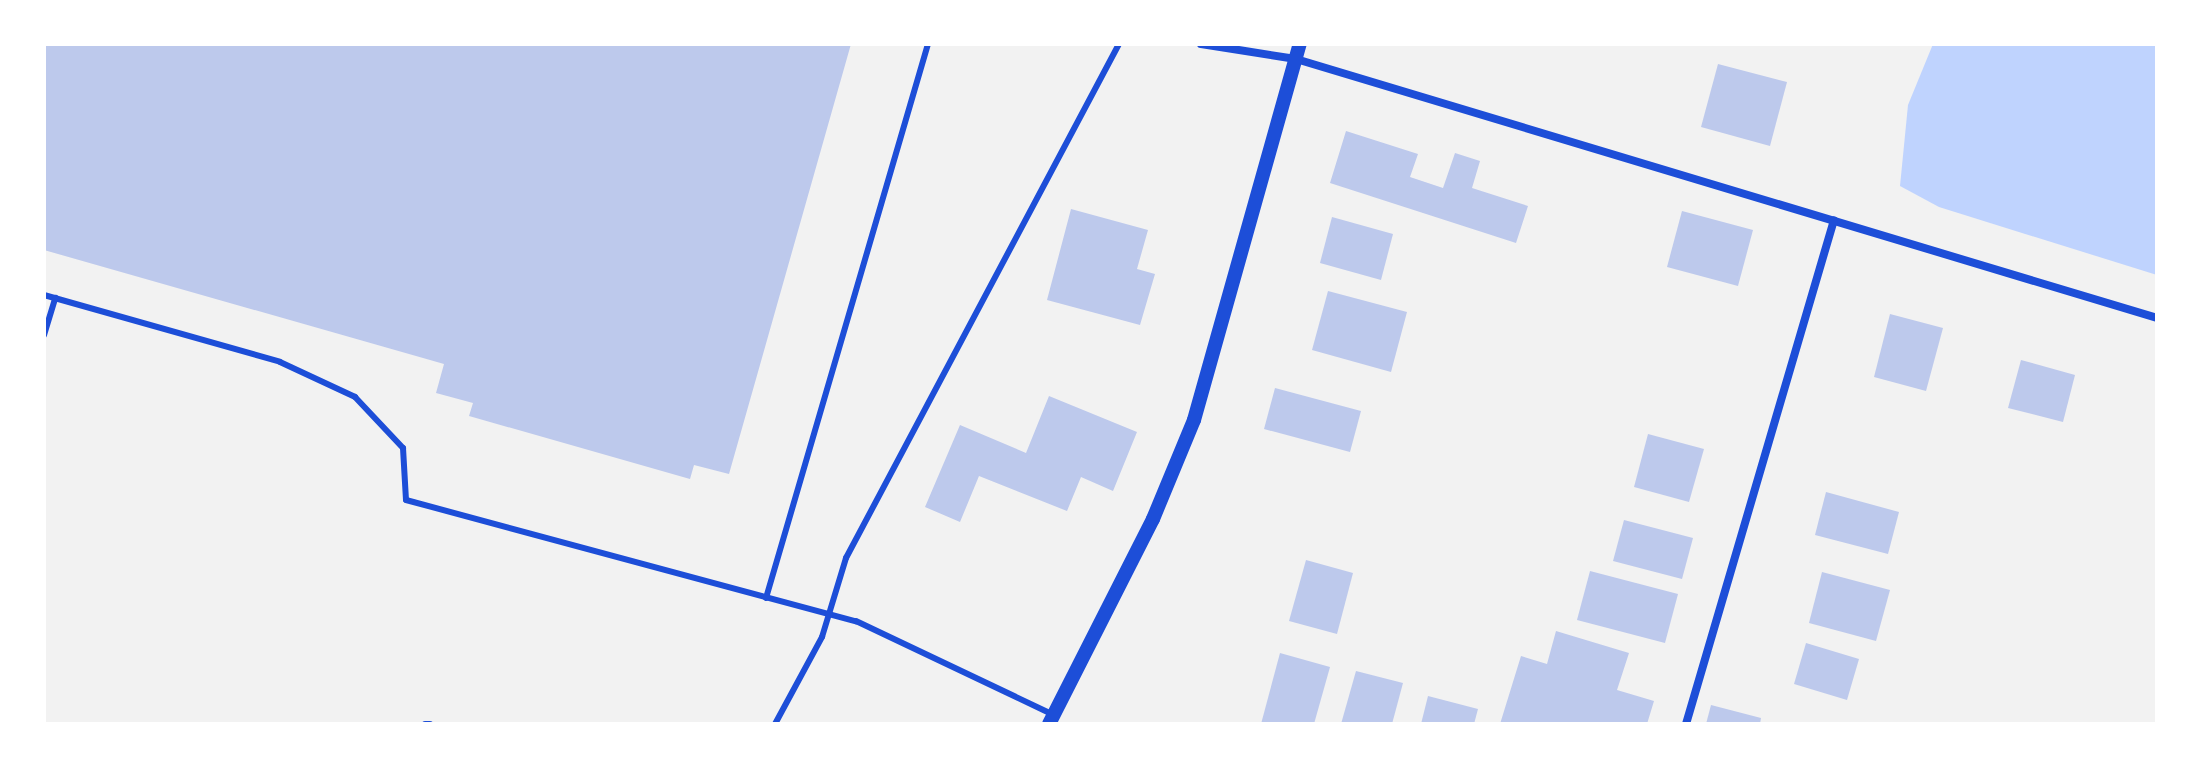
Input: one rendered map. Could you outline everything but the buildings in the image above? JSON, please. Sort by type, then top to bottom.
[{"type":"street","points":[[1201,44],[1296,59],[2157,318]]},
{"type":"street","points":[[1052,719],[1153,519],[1194,420],[1300,44]]},
{"type":"street","points":[[1686,724],[1834,220]]},
{"type":"lane","points":[[766,598],[928,44]]},
{"type":"lane","points":[[775,724],[828,614],[846,558],[1119,44]]},
{"type":"lane","points":[[44,295],[280,362],[355,397],[403,448],[406,500],[828,614],[1052,719]]},
{"type":"lane","points":[[44,335],[55,298]]},
{"type":"water","points":[[1933,44],[2157,44],[2157,275],[1939,207],[1900,186],[1908,105]]}]
